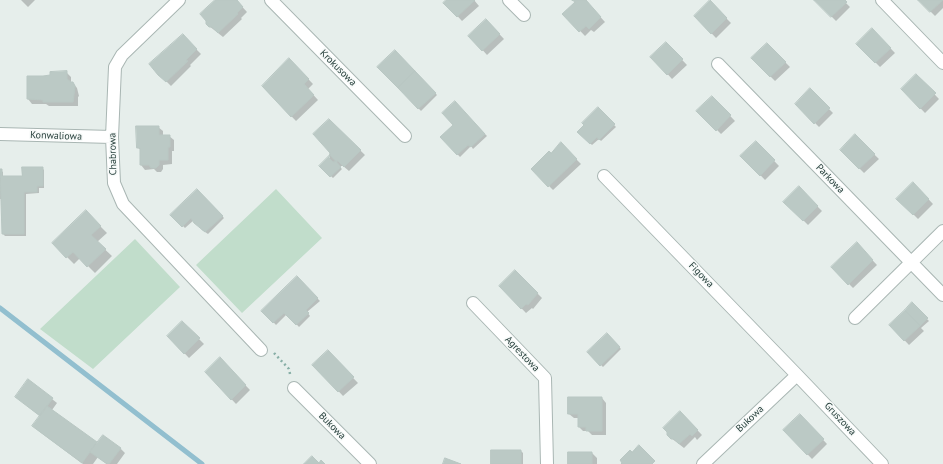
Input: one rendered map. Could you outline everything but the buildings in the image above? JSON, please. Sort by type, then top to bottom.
[{"type":"street","name":"Chabrowa","points":[[179,0],[122,54],[115,67],[112,137],[114,183],[123,204],[261,350]]},
{"type":"street","name":"Krokusowa","points":[[271,0],[405,136]]},
{"type":"street","points":[[509,0],[524,15]]},
{"type":"street","points":[[882,0],[943,63]]},
{"type":"street","name":"Parkowa","points":[[718,64],[943,295]]},
{"type":"street","name":"Konwaliowa","points":[[0,134],[112,137]]},
{"type":"street","name":"Figowa","points":[[604,176],[797,374]]},
{"type":"street","points":[[855,318],[943,231]]},
{"type":"street","name":"Agrestowa","points":[[473,303],[545,378],[547,464]]},
{"type":"street","name":"Bukowa","points":[[703,464],[797,374]]},
{"type":"street","name":"Gruszowa","points":[[797,374],[882,464]]},
{"type":"street","name":"Bukowa","points":[[294,388],[370,464]]},
{"type":"path","points":[[261,350],[271,351],[289,368]]},
{"type":"green space","points":[[276,189],[322,238],[242,313],[196,265]]},
{"type":"green space","points":[[135,239],[180,287],[93,369],[40,329]]},
{"type":"waterway","points":[[0,308],[202,464]]}]
